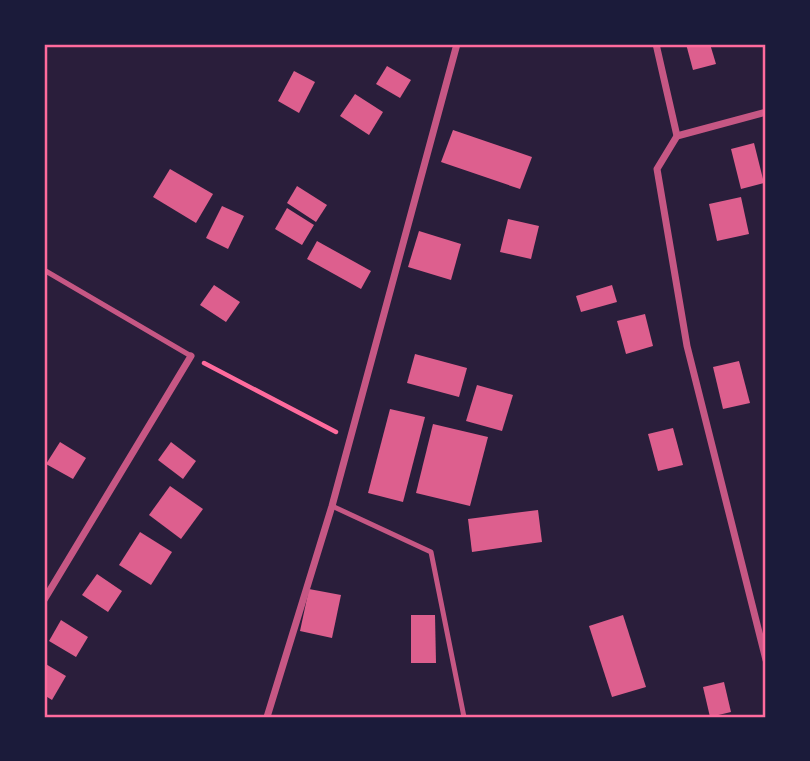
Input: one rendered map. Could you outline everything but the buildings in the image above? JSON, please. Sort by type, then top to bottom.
[{"type":"street","points":[[267,717],[332,506],[457,44]]},
{"type":"street","points":[[656,44],[677,136]]},
{"type":"street","points":[[766,112],[677,136],[657,169],[687,346],[766,660]]},
{"type":"street","points":[[44,600],[191,356]]},
{"type":"lane","points":[[44,271],[191,356]]},
{"type":"lane","points":[[332,506],[430,552],[464,717]]},
{"type":"path","points":[[191,356],[350,439]]},
{"type":"shaded area","points":[[44,44],[766,44],[766,717],[44,717]]}]
